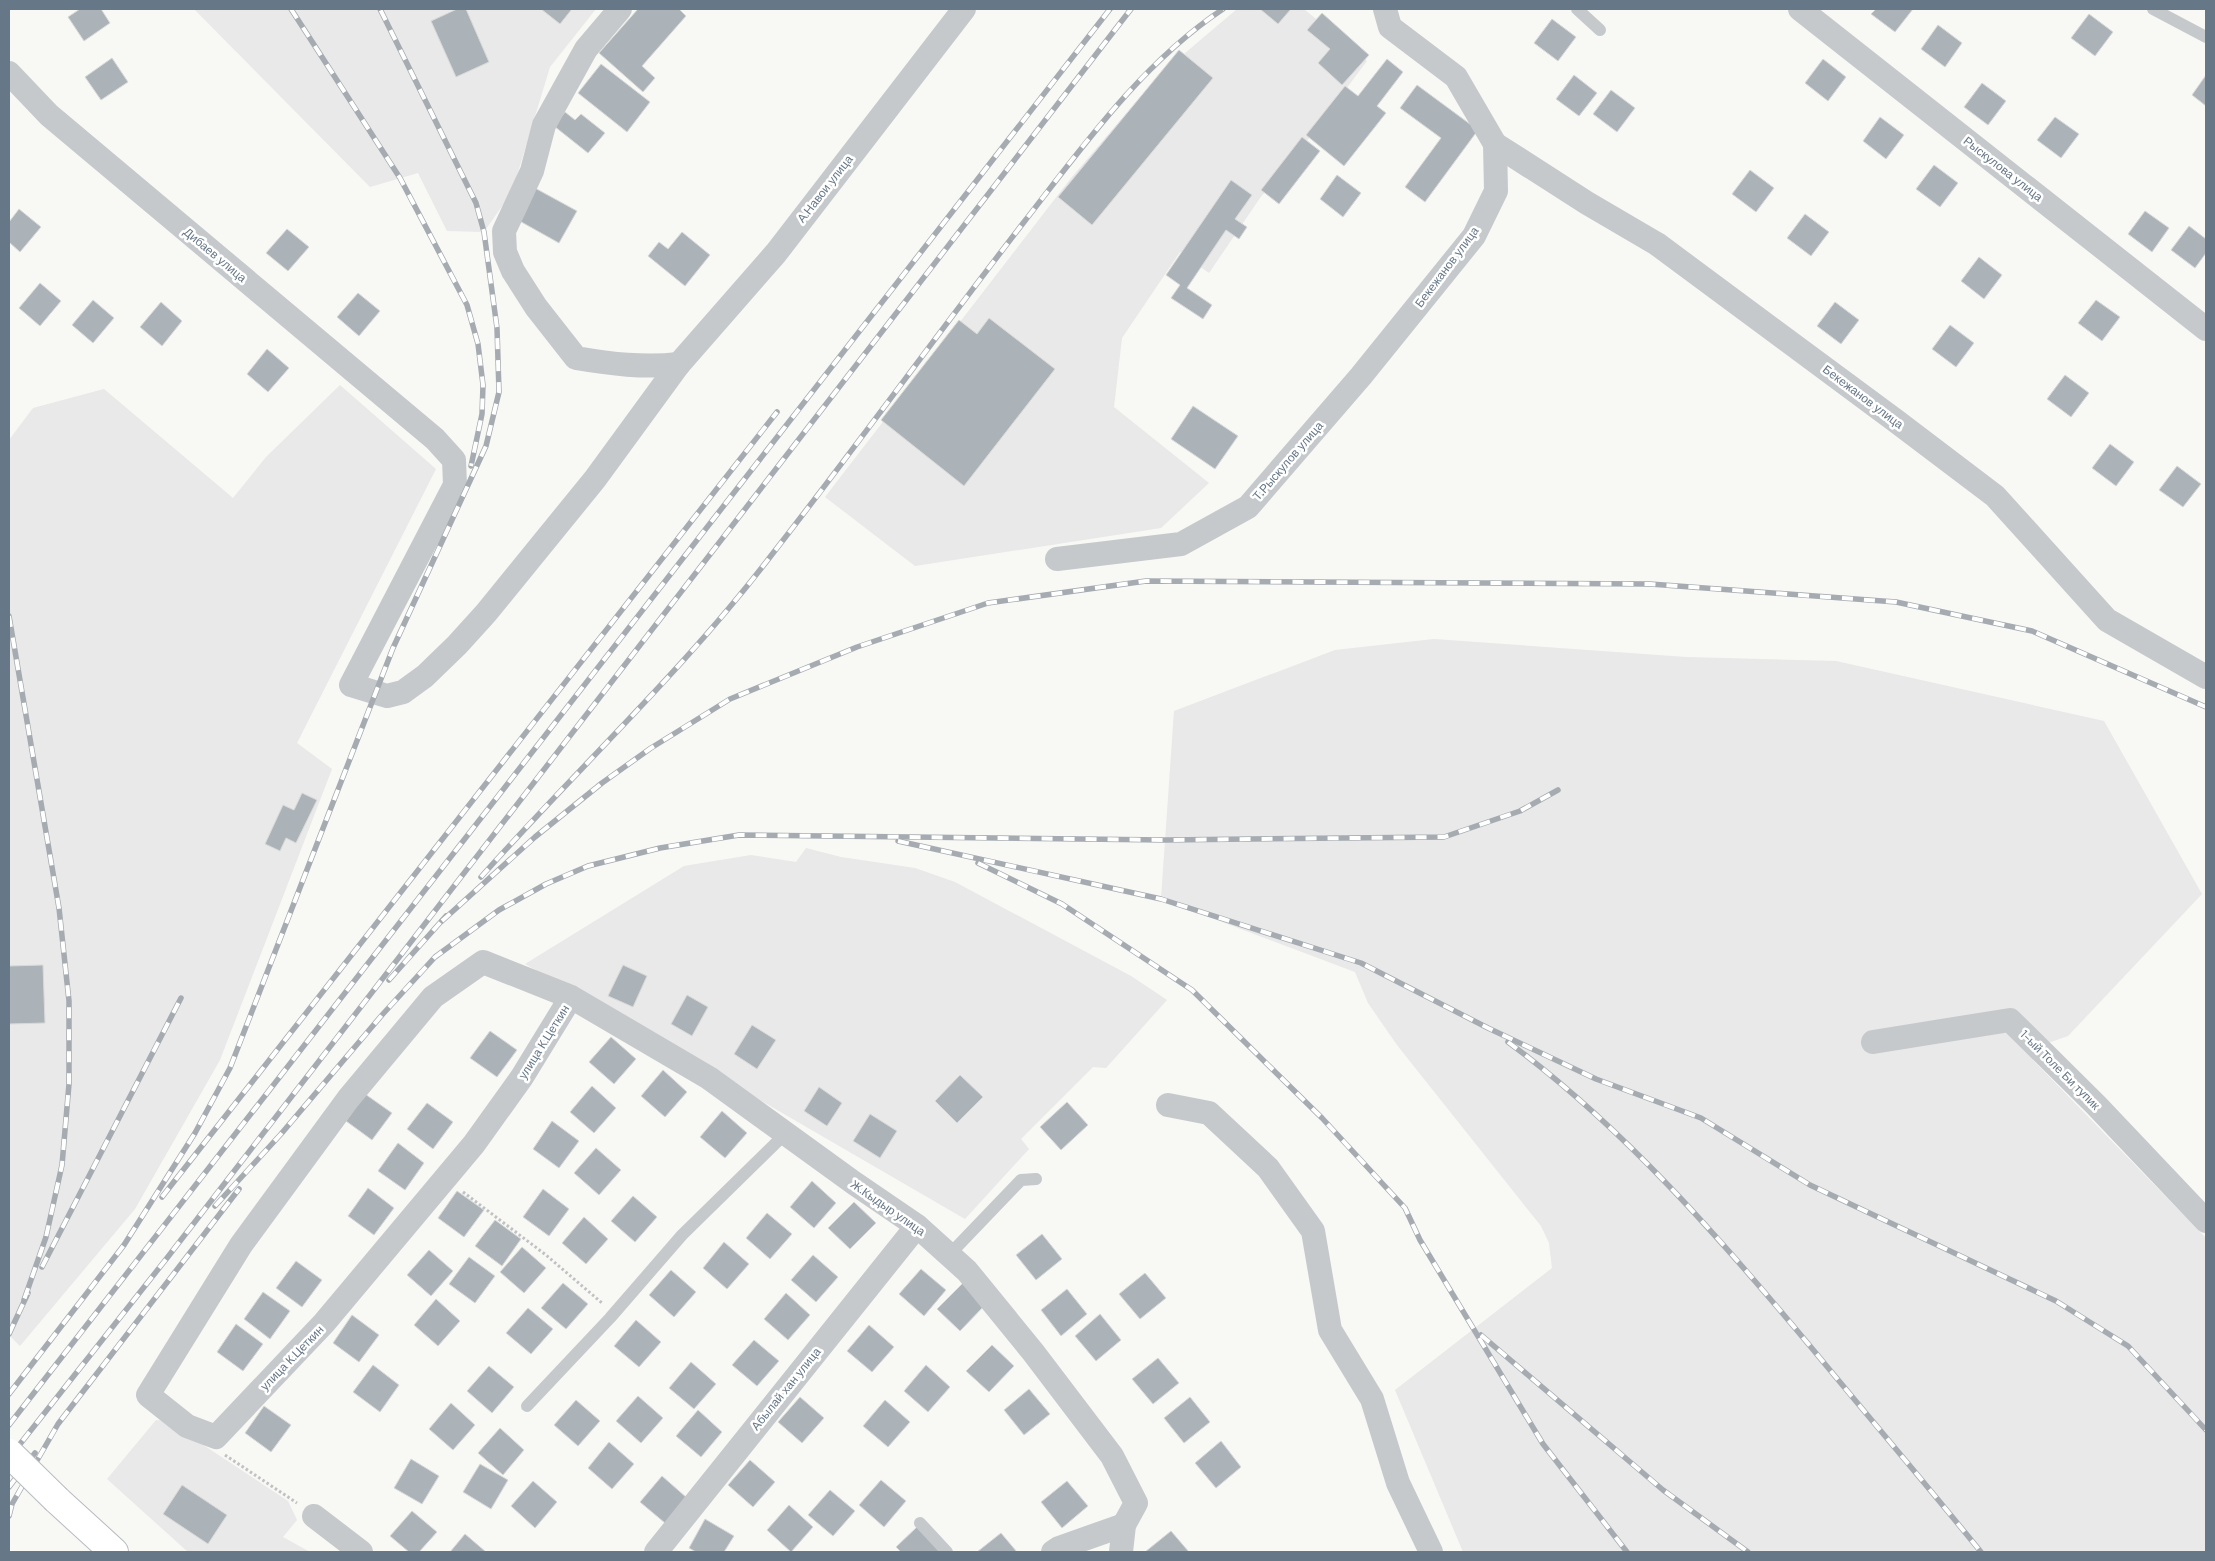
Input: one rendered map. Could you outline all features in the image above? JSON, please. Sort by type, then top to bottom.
[{"type":"main road","points":[[9,1454],[114,1552]]},
{"type":"street","points":[[620,9],[586,49],[544,125],[532,171],[504,231],[505,252],[513,271],[536,307],[576,358],[619,366],[656,367],[680,364]]},
{"type":"street","name":"А.Навои улица","points":[[426,432],[454,460],[455,485],[351,685],[387,696],[403,692],[424,676],[486,613],[596,479],[680,364],[776,253],[964,9]]},
{"type":"street","name":"Бекежанов улица","points":[[1385,9],[1390,27],[1456,77],[1495,144],[1587,203],[1658,244],[1796,346],[1994,496],[2107,620],[2206,677]]},
{"type":"street","name":"Рыскулова улица","points":[[1800,9],[2206,329]]},
{"type":"street","name":"Дибаев улица","points":[[9,73],[49,115],[426,432]]},
{"type":"street","name":"Бекежанов улица","points":[[1361,376],[1474,236],[1496,191],[1495,144]]},
{"type":"street","name":"Т.Рыскулов улица","points":[[1057,559],[1181,544],[1248,507],[1361,376]]},
{"type":"street","name":"улица К.Цеткин","points":[[484,962],[571,998],[522,1077],[474,1144],[445,1178],[324,1324],[216,1437],[187,1426],[148,1395],[241,1245],[348,1099],[433,997],[484,962]]},
{"type":"street","name":"Ж.Кыдыр улица","points":[[571,998],[709,1078],[785,1134],[917,1226],[967,1271],[1112,1456],[1136,1503],[1124,1525],[1121,1552]]},
{"type":"street","name":"1-ый Толе Би тупик","points":[[1873,1042],[2010,1020],[2096,1106],[2206,1221]]},
{"type":"street","points":[[1168,1104],[1208,1113],[1268,1168],[1314,1231],[1330,1330],[1372,1399],[1398,1483],[1432,1552]]},
{"type":"street","name":"Абылай хан улица","points":[[656,1552],[917,1226]]},
{"type":"street","points":[[314,1516],[361,1552]]},
{"type":"street","points":[[1054,1552],[1059,1548],[1124,1525]]},
{"type":"lane","points":[[1577,9],[1600,30]]},
{"type":"lane","points":[[2152,9],[2206,37]]},
{"type":"lane","points":[[527,1406],[614,1313],[682,1235],[785,1134]]},
{"type":"lane","points":[[949,1255],[1021,1180],[1036,1179]]},
{"type":"lane","points":[[920,1523],[947,1552]]},
{"type":"path","points":[[445,1178],[546,1256],[614,1313]]},
{"type":"path","points":[[216,1437],[220,1451],[314,1516]]},
{"type":"shaded area","points":[[194,9],[596,9],[550,67],[512,192],[484,232],[447,231],[418,173],[370,187]]},
{"type":"shaded area","points":[[1237,9],[1304,9],[1367,61],[1303,146],[1260,198],[1209,273],[1180,252],[1122,338],[1114,407],[1209,483],[1161,528],[915,566],[825,497],[1071,178],[1158,76]]},
{"type":"shaded area","points":[[340,385],[436,469],[297,743],[332,769],[220,1060],[135,1209],[20,1346],[9,1335],[9,440],[33,408],[104,389],[233,498],[266,457]]},
{"type":"shaded area","points":[[1434,639],[1686,657],[1836,661],[2104,721],[2202,894],[2068,1036],[2048,1043],[2033,1060],[2206,1238],[2206,1552],[1463,1552],[1395,1390],[1552,1268],[1549,1243],[1541,1226],[1397,1045],[1368,1003],[1355,972],[1161,899],[1174,711],[1335,650]]},
{"type":"shaded area","points":[[806,848],[841,857],[915,868],[955,882],[1131,976],[1167,1000],[1106,1068],[1093,1067],[1021,1139],[1029,1149],[965,1219],[525,964],[684,866],[751,855],[796,862]]},
{"type":"shaded area","points":[[156,1420],[167,1421],[288,1501],[297,1520],[283,1537],[310,1552],[188,1552],[107,1479]]},
{"type":"building","points":[[80,9],[101,9],[110,23],[84,41],[68,17]]},
{"type":"building","points":[[457,9],[466,9],[489,62],[456,77],[431,21]]},
{"type":"building","points":[[541,9],[572,9],[560,24]]},
{"type":"building","points":[[638,9],[679,9],[686,16],[642,66],[655,78],[643,92],[599,53]]},
{"type":"building","points":[[1260,9],[1291,9],[1278,24]]},
{"type":"building","points":[[1876,9],[1913,9],[1895,32],[1871,14]]},
{"type":"building","points":[[1322,13],[1369,55],[1342,85],[1318,63],[1330,49],[1307,30]]},
{"type":"building","points":[[2089,14],[2113,32],[2095,56],[2071,38]]},
{"type":"building","points":[[1552,19],[1576,37],[1558,61],[1534,43]]},
{"type":"building","points":[[1938,25],[1962,43],[1945,67],[1921,49]]},
{"type":"building","points":[[1179,50],[1213,78],[1092,225],[1058,197]]},
{"type":"building","points":[[112,58],[128,82],[101,100],[85,77]]},
{"type":"building","points":[[1387,59],[1403,72],[1377,106],[1386,113],[1344,166],[1306,135],[1345,86],[1358,96]]},
{"type":"building","points":[[1823,59],[1846,77],[1828,101],[1805,83]]},
{"type":"building","points":[[601,64],[650,102],[627,132],[578,93]]},
{"type":"building","points":[[1574,75],[1597,93],[1579,116],[1556,99]]},
{"type":"building","points":[[2206,75],[2206,106],[2192,95]]},
{"type":"building","points":[[1982,83],[2006,101],[1988,125],[1964,107]]},
{"type":"building","points":[[1417,85],[1478,130],[1425,202],[1405,187],[1441,138],[1400,108]]},
{"type":"building","points":[[1611,90],[1635,108],[1617,132],[1593,114]]},
{"type":"building","points":[[565,112],[575,120],[581,114],[605,133],[588,153],[554,126]]},
{"type":"building","points":[[1880,117],[1904,135],[1886,159],[1863,141]]},
{"type":"building","points":[[2055,117],[2079,134],[2061,158],[2037,140]]},
{"type":"building","points":[[1302,137],[1320,151],[1279,204],[1261,190]]},
{"type":"building","points":[[1934,165],[1958,183],[1940,207],[1916,189]]},
{"type":"building","points":[[1750,170],[1774,188],[1756,212],[1732,194]]},
{"type":"building","points":[[1337,175],[1361,193],[1343,217],[1320,199]]},
{"type":"building","points":[[1231,180],[1252,195],[1235,219],[1247,227],[1239,239],[1226,230],[1187,288],[1212,305],[1203,319],[1171,298],[1180,285],[1166,275]]},
{"type":"building","points":[[533,187],[577,211],[559,243],[516,219]]},
{"type":"building","points":[[19,209],[41,227],[20,252],[9,242],[9,222]]},
{"type":"building","points":[[2145,211],[2169,228],[2152,252],[2128,234]]},
{"type":"building","points":[[1805,214],[1829,232],[1811,256],[1787,238]]},
{"type":"building","points":[[2189,226],[2206,239],[2206,253],[2195,268],[2171,250]]},
{"type":"building","points":[[287,229],[309,247],[288,271],[266,253]]},
{"type":"building","points":[[682,232],[710,255],[685,286],[648,256],[659,242],[668,249]]},
{"type":"building","points":[[1979,257],[2002,275],[1984,299],[1961,281]]},
{"type":"building","points":[[40,283],[61,301],[40,326],[19,308]]},
{"type":"building","points":[[358,293],[380,311],[359,336],[337,317]]},
{"type":"building","points":[[93,300],[114,318],[93,343],[72,325]]},
{"type":"building","points":[[2096,300],[2120,317],[2102,341],[2078,323]]},
{"type":"building","points":[[161,302],[182,321],[162,346],[140,327]]},
{"type":"building","points":[[1835,302],[1859,320],[1841,344],[1817,326]]},
{"type":"building","points":[[989,318],[1055,369],[964,486],[881,420],[959,320],[977,334]]},
{"type":"building","points":[[1950,325],[1974,343],[1956,367],[1932,349]]},
{"type":"building","points":[[267,349],[289,368],[268,392],[247,374]]},
{"type":"building","points":[[2065,375],[2089,393],[2071,417],[2047,399]]},
{"type":"building","points":[[1193,406],[1238,436],[1215,469],[1171,439]]},
{"type":"building","points":[[2110,444],[2134,462],[2116,486],[2092,468]]},
{"type":"building","points":[[2177,466],[2201,484],[2183,507],[2159,490]]},
{"type":"building","points":[[302,793],[317,800],[296,843],[286,838],[280,851],[265,844],[283,805],[294,810]]},
{"type":"building","points":[[43,965],[45,1023],[9,1024],[9,966]]},
{"type":"building","points":[[623,965],[647,976],[633,1007],[608,996]]},
{"type":"building","points":[[687,995],[708,1007],[692,1036],[671,1024]]},
{"type":"building","points":[[752,1025],[776,1040],[757,1069],[734,1054]]},
{"type":"building","points":[[490,1031],[517,1050],[497,1077],[470,1058]]},
{"type":"building","points":[[611,1037],[636,1059],[614,1084],[589,1062]]},
{"type":"building","points":[[663,1070],[687,1092],[665,1117],[641,1096]]},
{"type":"building","points":[[960,1075],[983,1097],[957,1123],[935,1101]]},
{"type":"building","points":[[592,1086],[616,1108],[594,1133],[570,1112]]},
{"type":"building","points":[[819,1087],[842,1103],[827,1126],[804,1111]]},
{"type":"building","points":[[365,1094],[392,1113],[372,1140],[346,1121]]},
{"type":"building","points":[[1067,1102],[1088,1125],[1061,1150],[1040,1127]]},
{"type":"building","points":[[427,1103],[453,1122],[433,1149],[407,1129]]},
{"type":"building","points":[[722,1111],[747,1133],[725,1158],[700,1137]]},
{"type":"building","points":[[870,1114],[897,1131],[880,1158],[853,1141]]},
{"type":"building","points":[[552,1121],[579,1141],[559,1168],[533,1149]]},
{"type":"building","points":[[398,1143],[424,1163],[405,1190],[378,1171]]},
{"type":"building","points":[[596,1148],[621,1170],[599,1195],[574,1173]]},
{"type":"building","points":[[812,1181],[836,1203],[814,1228],[790,1207]]},
{"type":"building","points":[[368,1188],[394,1208],[374,1235],[348,1216]]},
{"type":"building","points":[[543,1189],[569,1209],[549,1236],[523,1217]]},
{"type":"building","points":[[457,1191],[484,1210],[464,1237],[438,1218]]},
{"type":"building","points":[[633,1196],[657,1217],[635,1242],[611,1221]]},
{"type":"building","points":[[854,1202],[876,1223],[850,1249],[828,1228]]},
{"type":"building","points":[[767,1213],[792,1234],[770,1259],[746,1238]]},
{"type":"building","points":[[584,1217],[608,1239],[586,1264],[562,1243]]},
{"type":"building","points":[[495,1220],[521,1239],[502,1266],[475,1246]]},
{"type":"building","points":[[1042,1234],[1062,1259],[1036,1280],[1016,1255]]},
{"type":"building","points":[[724,1242],[749,1264],[727,1289],[703,1268]]},
{"type":"building","points":[[522,1247],[546,1268],[524,1293],[500,1272]]},
{"type":"building","points":[[429,1250],[453,1271],[431,1296],[407,1275]]},
{"type":"building","points":[[813,1255],[838,1277],[816,1302],[791,1280]]},
{"type":"building","points":[[469,1257],[495,1276],[475,1303],[449,1284]]},
{"type":"building","points":[[296,1261],[322,1280],[302,1307],[276,1288]]},
{"type":"building","points":[[921,1269],[946,1290],[924,1316],[899,1294]]},
{"type":"building","points":[[671,1270],[696,1292],[674,1317],[649,1295]]},
{"type":"building","points":[[1145,1273],[1166,1298],[1140,1319],[1119,1294]]},
{"type":"building","points":[[563,1283],[588,1304],[566,1329],[541,1308]]},
{"type":"building","points":[[963,1283],[985,1305],[960,1331],[937,1309]]},
{"type":"building","points":[[1067,1289],[1087,1314],[1061,1336],[1041,1310]]},
{"type":"building","points":[[263,1292],[290,1311],[270,1339],[244,1319]]},
{"type":"building","points":[[786,1293],[810,1315],[788,1340],[764,1319]]},
{"type":"building","points":[[436,1299],[460,1321],[438,1346],[414,1325]]},
{"type":"building","points":[[528,1308],[553,1329],[531,1354],[506,1333]]},
{"type":"building","points":[[1100,1314],[1121,1340],[1096,1361],[1075,1336]]},
{"type":"building","points":[[352,1315],[379,1335],[359,1362],[333,1343]]},
{"type":"building","points":[[636,1320],[661,1342],[639,1367],[614,1346]]},
{"type":"building","points":[[236,1324],[263,1344],[243,1371],[217,1352]]},
{"type":"building","points":[[869,1325],[894,1347],[872,1372],[847,1351]]},
{"type":"building","points":[[754,1340],[779,1361],[757,1386],[732,1365]]},
{"type":"building","points":[[992,1345],[1014,1366],[989,1392],[966,1371]]},
{"type":"building","points":[[1158,1358],[1179,1383],[1153,1404],[1132,1379]]},
{"type":"building","points":[[691,1362],[716,1384],[694,1409],[669,1388]]},
{"type":"building","points":[[373,1365],[399,1385],[380,1412],[353,1392]]},
{"type":"building","points":[[926,1365],[950,1387],[928,1412],[904,1391]]},
{"type":"building","points":[[489,1366],[514,1387],[492,1413],[467,1391]]},
{"type":"building","points":[[1029,1389],[1050,1414],[1024,1435],[1004,1410]]},
{"type":"building","points":[[638,1396],[663,1418],[641,1443],[616,1421]]},
{"type":"building","points":[[800,1397],[824,1418],[802,1443],[778,1422]]},
{"type":"building","points":[[1190,1397],[1210,1422],[1184,1443],[1164,1418]]},
{"type":"building","points":[[576,1400],[600,1421],[578,1446],[554,1425]]},
{"type":"building","points":[[885,1400],[910,1422],[888,1447],[863,1426]]},
{"type":"building","points":[[451,1403],[475,1425],[453,1450],[429,1429]]},
{"type":"building","points":[[264,1406],[291,1425],[271,1452],[245,1433]]},
{"type":"building","points":[[698,1410],[722,1432],[701,1457],[676,1436]]},
{"type":"building","points":[[500,1428],[524,1450],[503,1475],[478,1453]]},
{"type":"building","points":[[1221,1441],[1241,1467],[1216,1488],[1195,1463]]},
{"type":"building","points":[[609,1442],[634,1464],[612,1489],[588,1468]]},
{"type":"building","points":[[411,1459],[439,1476],[422,1504],[394,1488]]},
{"type":"building","points":[[750,1460],[775,1482],[753,1507],[728,1485]]},
{"type":"building","points":[[480,1464],[508,1480],[491,1509],[463,1492]]},
{"type":"building","points":[[662,1476],[687,1498],[665,1523],[640,1502]]},
{"type":"building","points":[[881,1480],[906,1501],[884,1527],[859,1505]]},
{"type":"building","points":[[533,1481],[557,1502],[535,1528],[511,1506]]},
{"type":"building","points":[[1067,1481],[1088,1506],[1062,1528],[1041,1502]]},
{"type":"building","points":[[182,1485],[227,1515],[208,1544],[163,1514]]},
{"type":"building","points":[[830,1490],[855,1511],[833,1536],[808,1515]]},
{"type":"building","points":[[789,1505],[813,1527],[791,1552],[767,1530]]},
{"type":"building","points":[[412,1511],[437,1532],[419,1552],[409,1552],[390,1536]]},
{"type":"building","points":[[705,1519],[734,1536],[724,1552],[696,1552],[689,1548]]},
{"type":"building","points":[[918,1526],[940,1549],[937,1552],[901,1552],[896,1547]]},
{"type":"building","points":[[1171,1531],[1189,1552],[1145,1552]]},
{"type":"building","points":[[1001,1533],[1017,1552],[977,1552]]},
{"type":"building","points":[[465,1534],[486,1552],[450,1552]]},
{"type":"railway","points":[[291,9],[400,178],[467,305],[478,344],[483,385],[482,414],[471,466]]},
{"type":"railway","points":[[9,1394],[124,1245],[195,1133],[230,1068],[393,648],[486,446],[499,392],[497,328],[484,232],[476,203],[380,9]]},
{"type":"railway","points":[[9,1425],[1110,9]]},
{"type":"railway","points":[[9,1458],[167,1258],[1131,9]]},
{"type":"railway","points":[[481,877],[702,640],[736,599],[802,516],[1024,222],[1115,107],[1166,54],[1223,9]]},
{"type":"railway","points":[[162,1197],[777,412]]},
{"type":"railway","points":[[442,921],[535,837],[602,783],[651,748],[730,699],[857,647],[988,603],[1146,581],[1650,584],[1896,602],[2032,631],[2206,707]]},
{"type":"railway","points":[[9,616],[59,908],[69,1001],[69,1084],[62,1165],[46,1237],[24,1300]]},
{"type":"railway","points":[[215,1206],[281,1134],[382,1015],[435,957],[499,910],[546,884],[588,866],[660,848],[739,835],[1165,840],[1444,837],[1520,811],[1558,790]]},
{"type":"railway","points":[[898,841],[1161,899],[1361,963],[1488,1028],[1596,1079],[1701,1118],[1810,1185],[2056,1301],[2128,1346],[2206,1430]]},
{"type":"railway","points":[[978,863],[1062,904],[1192,990],[1322,1118],[1405,1208],[1420,1240],[1543,1444],[1627,1552]]},
{"type":"railway","points":[[389,980],[446,916]]},
{"type":"railway","points":[[42,1267],[181,998]]},
{"type":"railway","points":[[1508,1042],[1591,1110],[1705,1224],[1776,1305],[1981,1552]]},
{"type":"railway","points":[[9,1516],[12,1504],[58,1424],[239,1189]]},
{"type":"railway","points":[[9,1334],[28,1293]]},
{"type":"railway","points":[[1481,1335],[1663,1490],[1748,1552]]},
{"type":"railway","points":[[9,1487],[35,1453]]}]
